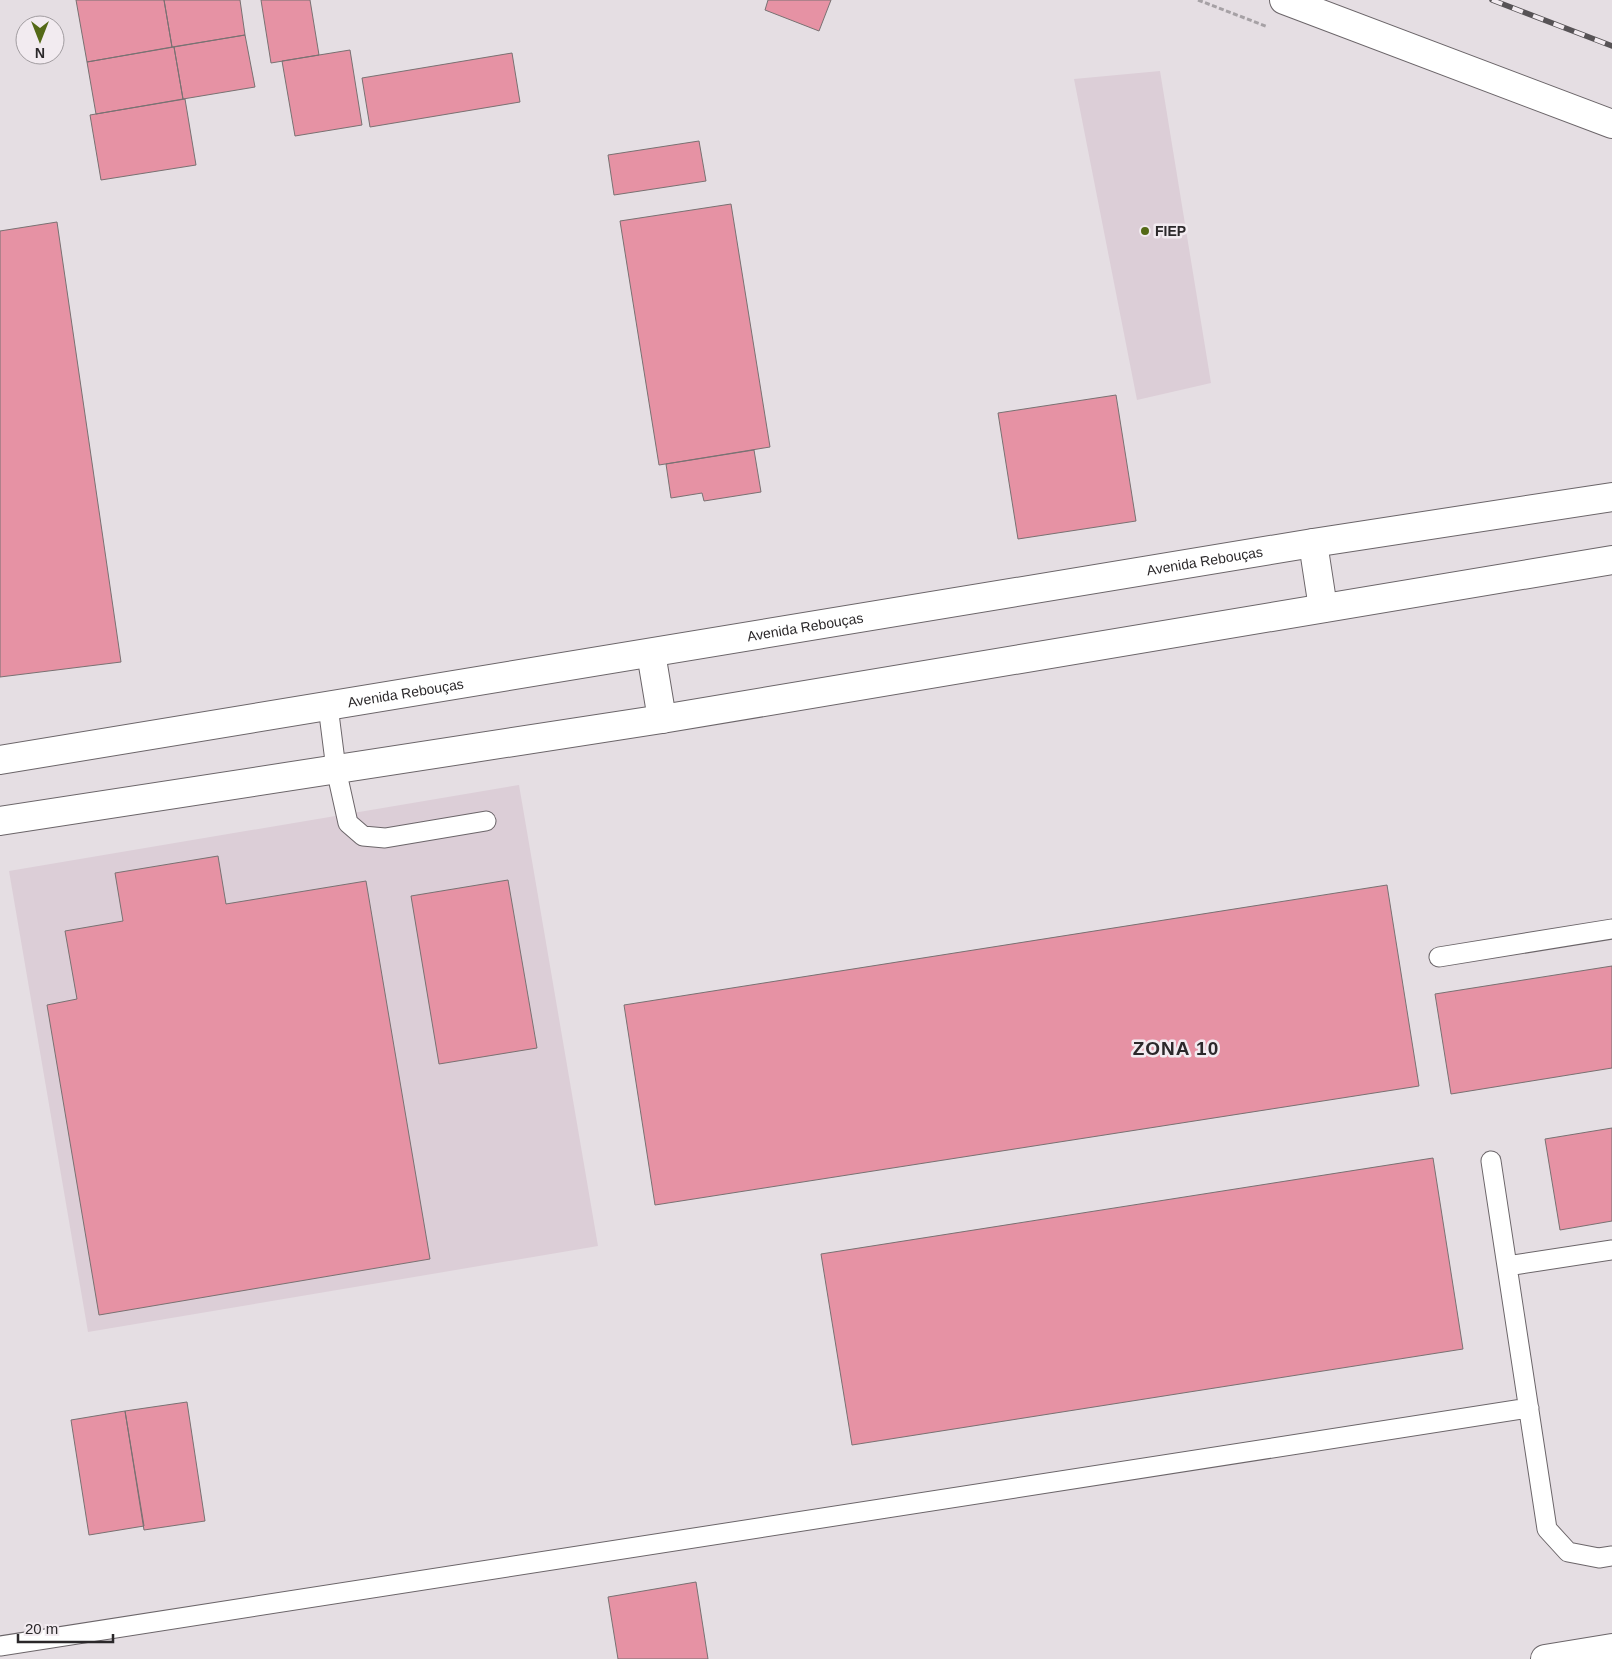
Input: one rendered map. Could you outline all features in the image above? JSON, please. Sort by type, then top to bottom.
[{"type":"main road","points":[[1284,0],[1612,124]]},
{"type":"main road","name":"Avenida Rebouças","points":[[0,760],[1313,542],[1612,497]]},
{"type":"main road","points":[[1313,542],[1323,608]]},
{"type":"main road","points":[[0,821],[662,719],[1612,560]]},
{"type":"main road","points":[[651,653],[662,719]]},
{"type":"main road","points":[[1545,1659],[1612,1648]]},
{"type":"lane","points":[[328,706],[336,769],[348,823],[363,836],[385,838],[486,821]]},
{"type":"lane","points":[[1439,957],[1612,929]]},
{"type":"lane","points":[[1491,1160],[1547,1529],[1568,1552],[1599,1558],[1612,1556]]},
{"type":"lane","points":[[1507,1266],[1612,1250]]},
{"type":"lane","points":[[0,1646],[1529,1408]]},
{"type":"shaded area","name":"FIEP","points":[[1160,71],[1211,383],[1137,400],[1074,79]]},
{"type":"shaded area","points":[[519,785],[598,1246],[88,1332],[9,871]]},
{"type":"building","points":[[76,0],[164,0],[172,47],[87,62]]},
{"type":"building","points":[[164,0],[240,0],[245,35],[172,47]]},
{"type":"building","points":[[261,0],[310,0],[319,55],[271,63]]},
{"type":"building","points":[[768,0],[831,0],[819,31],[765,10]]},
{"type":"building","points":[[245,35],[255,87],[183,99],[174,47]]},
{"type":"building","points":[[174,47],[183,99],[96,114],[87,62]]},
{"type":"building","points":[[350,50],[362,125],[295,136],[282,61]]},
{"type":"building","points":[[512,53],[520,102],[370,127],[362,78]]},
{"type":"building","points":[[185,99],[196,165],[101,180],[90,115]]},
{"type":"building","points":[[699,141],[706,181],[614,195],[608,155]]},
{"type":"building","points":[[731,204],[770,447],[659,465],[620,221]]},
{"type":"building","points":[[57,222],[121,662],[0,677],[0,231]]},
{"type":"building","points":[[1116,395],[1136,521],[1018,539],[998,413]]},
{"type":"building","points":[[754,450],[761,492],[704,501],[702,493],[671,498],[666,464]]},
{"type":"building","points":[[218,856],[226,904],[366,881],[430,1259],[99,1315],[47,1005],[77,999],[65,931],[123,921],[115,873]]},
{"type":"building","points":[[508,880],[537,1048],[439,1064],[411,896]]},
{"type":"building","points":[[1387,885],[1419,1086],[655,1205],[624,1005]]},
{"type":"building","points":[[1612,966],[1612,1068],[1451,1094],[1435,994]]},
{"type":"building","points":[[1612,1128],[1612,1221],[1560,1230],[1545,1139]]},
{"type":"building","points":[[1433,1158],[1463,1349],[852,1445],[821,1254]]},
{"type":"building","points":[[187,1402],[205,1521],[144,1530],[125,1411]]},
{"type":"building","points":[[125,1411],[144,1526],[89,1535],[71,1420]]},
{"type":"building","points":[[696,1582],[708,1659],[618,1659],[608,1597]]},
{"type":"railway","points":[[1492,0],[1612,46]]},
{"type":"place","name":"FIEP","points":[[1145,231]]},
{"type":"district","name":"ZONA 10","points":[[1176,1048]]}]
